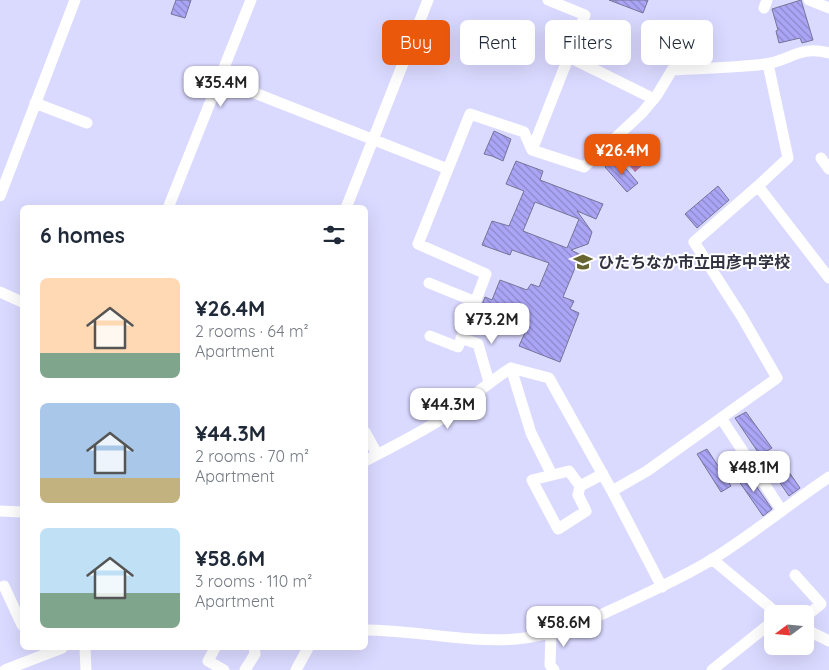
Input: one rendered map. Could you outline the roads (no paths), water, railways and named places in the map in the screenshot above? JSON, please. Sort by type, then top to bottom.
[{"type":"street","points":[[0,196],[75,0]]},
{"type":"street","points":[[169,205],[251,0]]},
{"type":"street","points":[[347,205],[428,0]]},
{"type":"street","points":[[548,0],[585,15],[583,20]]},
{"type":"street","points":[[809,0],[829,8]]},
{"type":"street","points":[[430,336],[458,347],[486,274],[418,244],[470,114],[524,132],[532,150],[584,167],[642,113],[654,99],[672,70],[768,64],[798,52],[819,50],[829,53]]},
{"type":"street","points":[[612,491],[647,471],[778,378],[694,242],[788,158],[768,64]]},
{"type":"street","points":[[532,150],[565,65]]},
{"type":"street","points":[[584,65],[654,99]]},
{"type":"street","points":[[219,80],[448,169]]},
{"type":"street","points":[[35,103],[88,123]]},
{"type":"street","points":[[821,158],[829,169]]},
{"type":"street","points":[[758,186],[829,278]]},
{"type":"street","points":[[429,283],[476,302]]},
{"type":"street","points":[[0,292],[20,301]]},
{"type":"street","points":[[461,338],[478,344],[489,382]]},
{"type":"street","points":[[511,368],[530,433],[552,475]]},
{"type":"street","points":[[368,459],[450,413],[489,382],[511,368],[549,378],[603,474],[662,587]]},
{"type":"street","points":[[721,418],[782,511]]},
{"type":"street","points":[[368,438],[377,454]]},
{"type":"street","points":[[569,471],[580,486],[578,495],[586,511],[558,529],[532,480],[569,471]]},
{"type":"street","points":[[580,486],[603,474]]},
{"type":"street","points":[[368,630],[481,640],[517,639],[551,633],[593,618],[662,587],[712,559],[829,477]]},
{"type":"street","points":[[0,511],[20,512]]},
{"type":"street","points":[[712,559],[767,605]]},
{"type":"street","points":[[796,575],[821,604],[814,610]]},
{"type":"street","points":[[4,586],[20,621]]},
{"type":"street","points":[[712,670],[764,628]]},
{"type":"street","points":[[551,633],[550,665],[554,670]]},
{"type":"street","points":[[814,634],[829,641]]},
{"type":"street","points":[[6,670],[35,652],[48,650]]},
{"type":"street","points":[[85,650],[86,670]]},
{"type":"street","points":[[214,650],[208,661],[224,670]]},
{"type":"street","points":[[246,670],[255,654],[254,650]]},
{"type":"street","points":[[296,670],[307,650]]},
{"type":"water","points":[[649,136],[660,149],[635,172],[623,158]]},
{"type":"place","name":"ひたちなか市立田彦中学校","points":[[583,262]]}]
